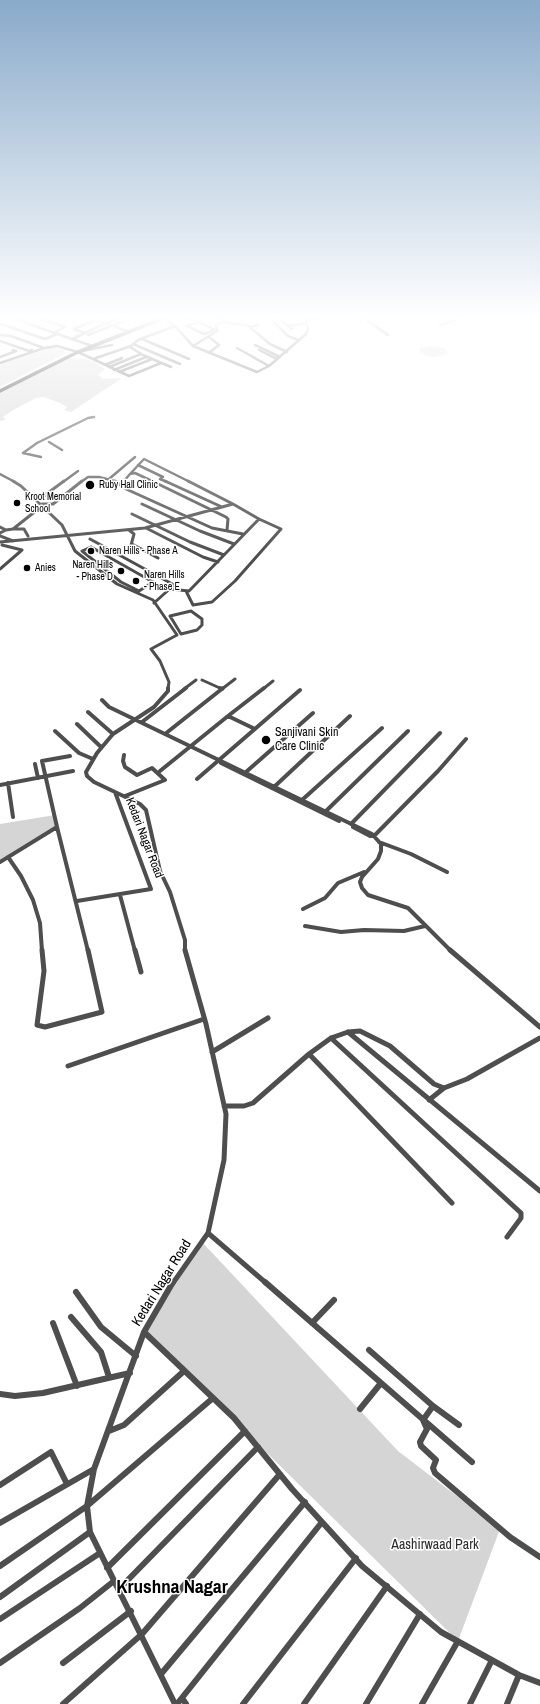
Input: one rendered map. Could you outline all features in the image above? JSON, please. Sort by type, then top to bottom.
[{"type":"street","points":[[41,457],[23,453],[37,443],[88,418],[94,417]]},
{"type":"street","points":[[49,442],[62,450]]},
{"type":"street","points":[[109,479],[135,457]]},
{"type":"street","points":[[121,484],[144,460],[233,504],[281,530],[216,600],[206,604],[193,605],[186,591]]},
{"type":"street","points":[[138,466],[163,478],[160,479],[222,507]]},
{"type":"street","points":[[0,533],[20,525],[40,503],[78,471]]},
{"type":"street","points":[[130,474],[135,473],[227,518],[227,530]]},
{"type":"street","points":[[0,474],[21,486],[62,525],[75,552],[117,584],[150,599],[175,628],[181,634],[197,630],[202,625],[202,619],[191,611],[171,615],[170,617],[175,628]]},
{"type":"street","points":[[40,503],[48,506],[53,504],[91,476],[109,479],[121,484],[126,489],[212,528],[243,534]]},
{"type":"street","points":[[142,504],[234,544]]},
{"type":"street","points":[[1,545],[5,542],[145,528],[212,511],[233,504]]},
{"type":"street","points":[[132,514],[190,542],[224,555]]},
{"type":"street","points":[[170,589],[186,591],[192,589],[259,519]]},
{"type":"street","points":[[0,527],[6,530]]},
{"type":"street","points":[[145,528],[203,557],[218,562]]},
{"type":"street","points":[[10,529],[24,529],[28,536]]},
{"type":"street","points":[[128,530],[134,534],[130,549]]},
{"type":"street","points":[[92,533],[93,537],[88,540],[174,585],[154,603]]},
{"type":"street","points":[[0,536],[14,541]]},
{"type":"street","points":[[132,544],[158,558]]},
{"type":"street","points":[[0,569],[22,550],[1,545]]},
{"type":"street","points":[[91,547],[153,582],[139,591],[121,582],[98,564],[82,551],[91,547]]},
{"type":"street","points":[[94,566],[98,564]]},
{"type":"street","name":"Kedari Nagar Road","points":[[175,628],[177,637],[156,645],[151,649],[160,661],[169,682],[168,691],[154,707],[113,734],[101,747],[87,768],[87,776],[101,786],[140,804],[146,810],[160,870],[170,892],[185,940],[185,951],[204,1019],[226,1114],[224,1160],[208,1232],[171,1286],[144,1332],[94,1469],[87,1506],[90,1532],[107,1568],[131,1611],[176,1704]]},
{"type":"street","points":[[164,734],[236,679]]},
{"type":"street","points":[[142,722],[196,680]]},
{"type":"street","points":[[202,680],[222,689]]},
{"type":"street","points":[[160,772],[189,746],[273,681]]},
{"type":"street","points":[[197,779],[300,690]]},
{"type":"street","points":[[102,700],[109,707],[325,812],[370,836],[374,836],[379,842],[382,851],[360,882],[362,888],[368,895],[408,908],[441,943],[540,1027]]},
{"type":"street","points":[[88,712],[113,734]]},
{"type":"street","points":[[245,773],[313,713]]},
{"type":"street","points":[[228,716],[254,729]]},
{"type":"street","points":[[274,787],[350,716]]},
{"type":"street","points":[[135,720],[142,722],[164,734]]},
{"type":"street","points":[[77,724],[101,747]]},
{"type":"street","points":[[302,801],[382,728]]},
{"type":"street","points":[[55,731],[79,753],[93,759]]},
{"type":"street","points":[[325,812],[408,731]]},
{"type":"street","points":[[351,825],[440,733]]},
{"type":"street","points":[[374,836],[438,771],[466,739]]},
{"type":"street","points":[[124,755],[123,761],[125,767],[137,775],[152,768],[165,780],[125,796]]},
{"type":"street","points":[[8,857],[14,864],[27,888],[40,923],[44,971],[36,1020],[37,1025],[45,1027],[102,1012],[42,760],[70,756]]},
{"type":"street","points":[[35,764],[38,778]]},
{"type":"street","points":[[0,785],[73,771]]},
{"type":"street","points":[[8,783],[13,817]]},
{"type":"street","name":"Kedari Nagar Road","points":[[114,792],[151,889],[120,895]]},
{"type":"street","points":[[0,862],[57,827]]},
{"type":"street","points":[[379,842],[411,854],[447,872]]},
{"type":"street","points":[[302,909],[325,898],[338,883],[354,878],[368,870]]},
{"type":"street","points":[[77,902],[120,895],[141,972]]},
{"type":"street","points":[[306,926],[341,932],[364,930],[404,931],[421,926],[427,927]]},
{"type":"street","points":[[212,1052],[268,1018]]},
{"type":"street","points":[[68,1066],[204,1019]]},
{"type":"street","points":[[224,1106],[244,1106],[253,1103],[309,1054],[331,1038],[348,1032],[360,1031],[390,1046],[434,1084],[444,1088]]},
{"type":"street","points":[[348,1032],[540,1191]]},
{"type":"street","points":[[331,1038],[521,1213],[521,1218],[507,1237]]},
{"type":"street","points":[[429,1100],[444,1088],[450,1087],[467,1079],[540,1038]]},
{"type":"street","points":[[309,1054],[452,1203]]},
{"type":"street","points":[[208,1232],[472,1462]]},
{"type":"street","points":[[76,1292],[102,1327],[121,1345],[136,1356]]},
{"type":"street","points":[[312,1323],[334,1300]]},
{"type":"street","points":[[72,1317],[101,1352],[108,1377]]},
{"type":"street","points":[[53,1323],[77,1386]]},
{"type":"street","points":[[144,1332],[213,1398],[245,1432],[322,1522],[356,1558],[387,1586],[441,1632],[519,1675],[540,1683]]},
{"type":"street","points":[[369,1350],[433,1406],[459,1424]]},
{"type":"street","points":[[109,1431],[124,1425],[184,1371]]},
{"type":"street","points":[[0,1394],[15,1396],[43,1393],[130,1373]]},
{"type":"street","points":[[360,1409],[381,1383]]},
{"type":"street","points":[[0,1566],[87,1506],[213,1398]]},
{"type":"street","points":[[424,1420],[433,1406]]},
{"type":"street","points":[[424,1420],[427,1429],[420,1442],[421,1446],[436,1460],[433,1468],[435,1474],[510,1537],[540,1557]]},
{"type":"street","points":[[107,1568],[245,1432]]},
{"type":"street","points":[[119,1589],[258,1447]]},
{"type":"street","points":[[0,1485],[51,1452],[68,1484]]},
{"type":"street","points":[[0,1523],[94,1469]]},
{"type":"street","points":[[63,1704],[142,1634],[280,1474]]},
{"type":"street","points":[[161,1674],[305,1502]]},
{"type":"street","points":[[176,1704],[184,1701],[322,1522]]},
{"type":"street","points":[[0,1597],[90,1532]]},
{"type":"street","points":[[0,1619],[100,1553]]},
{"type":"street","points":[[243,1704],[356,1558]]},
{"type":"street","points":[[0,1663],[80,1608],[114,1580]]},
{"type":"street","points":[[304,1704],[387,1586]]},
{"type":"street","points":[[63,1663],[131,1611]]},
{"type":"street","points":[[366,1704],[420,1614]]},
{"type":"street","points":[[422,1704],[458,1641]]},
{"type":"street","points":[[470,1704],[492,1660]]},
{"type":"street","points":[[507,1704],[519,1675]]},
{"type":"green space","points":[[0,399],[35,399],[3,417],[6,420],[0,421]]},
{"type":"green space","points":[[48,399],[91,399],[71,412],[64,410],[67,407]]},
{"type":"green space","points":[[55,815],[57,827],[0,860],[0,824]]},
{"type":"green space","name":"Aashirwaad Park","points":[[202,1242],[398,1451],[500,1529],[458,1641],[144,1332]]},
{"type":"place","name":"Ruby Hall Clinic","points":[[90,485]]},
{"type":"place","name":"Kroot Memorial School","points":[[17,503]]},
{"type":"place","name":"Naren Hills - Phase A","points":[[91,551]]},
{"type":"place","name":"Anies","points":[[27,568]]},
{"type":"place","name":"Naren Hills - Phase D","points":[[121,571]]},
{"type":"place","name":"Naren Hills - Phase E","points":[[136,581]]},
{"type":"place","name":"Sanjivani Skin Care Clinic","points":[[266,740]]},
{"type":"district","name":"Krushna Nagar","points":[[172,1588]]}]
